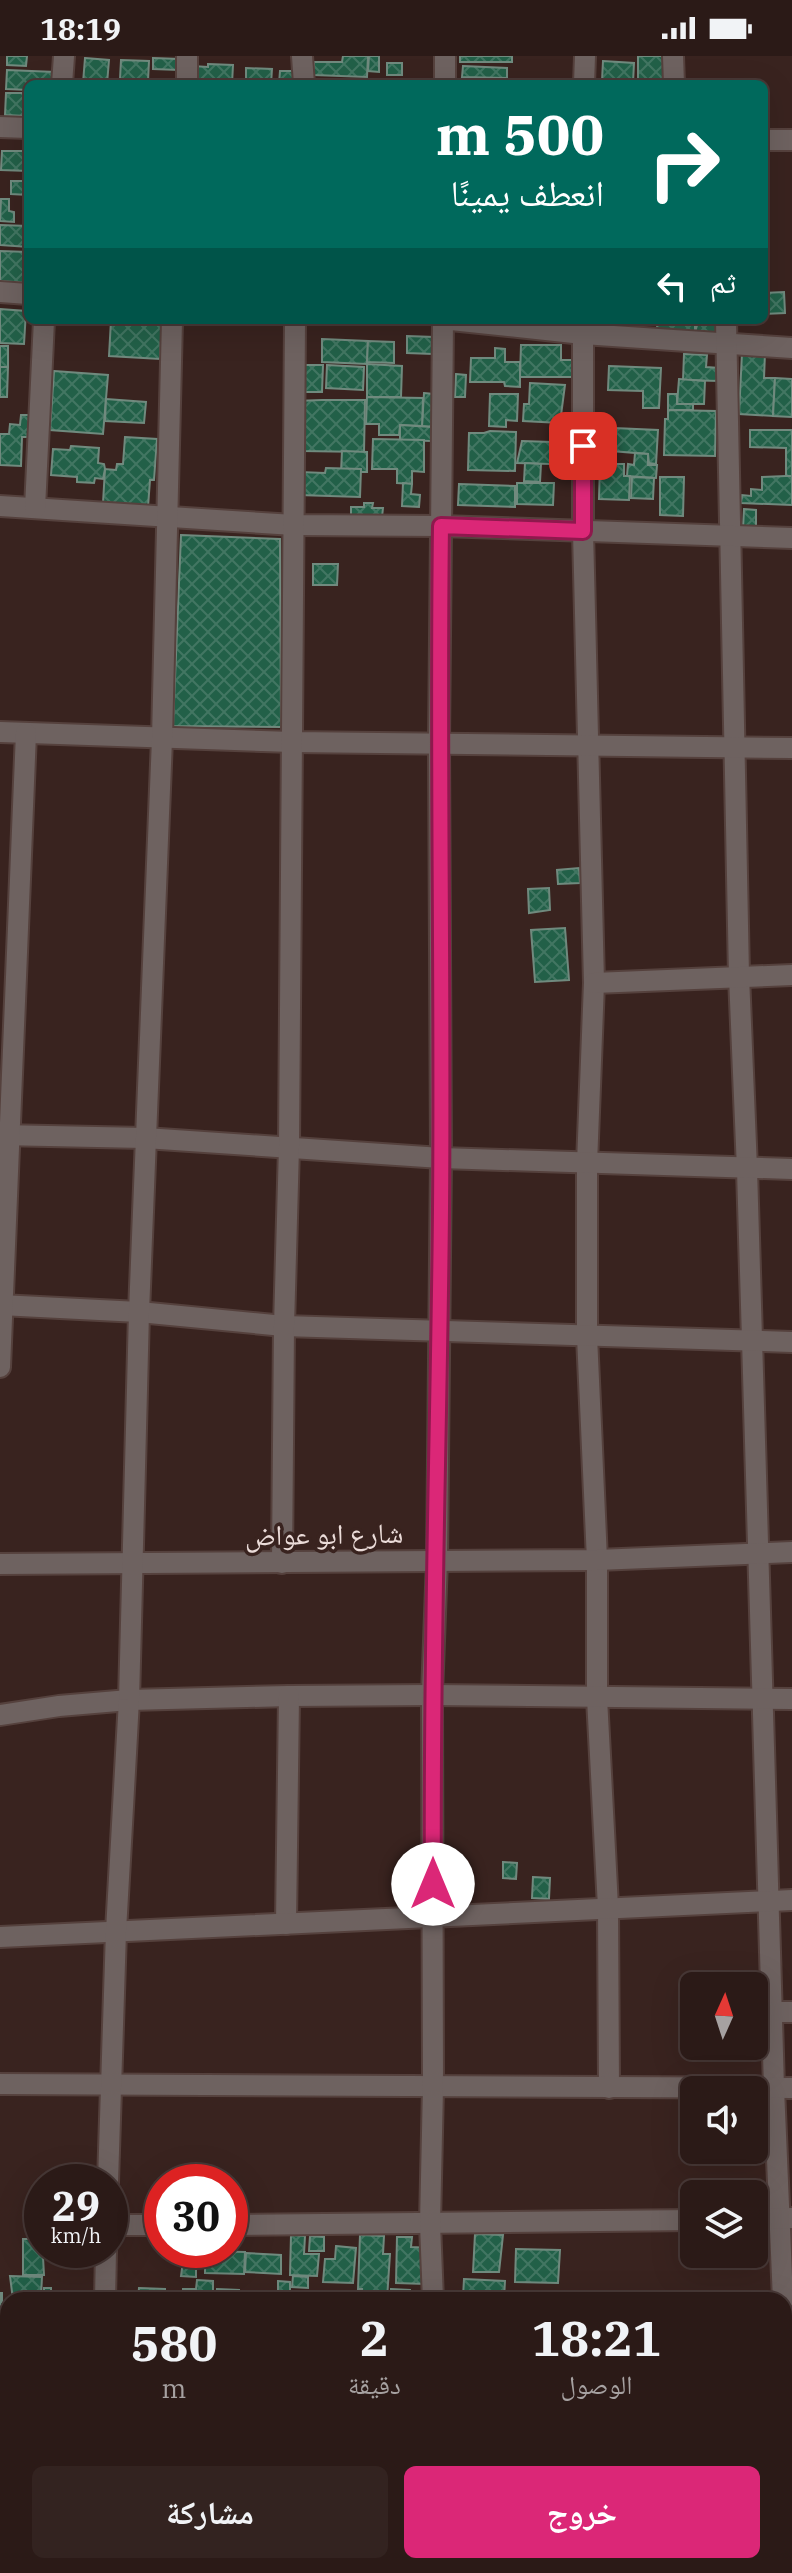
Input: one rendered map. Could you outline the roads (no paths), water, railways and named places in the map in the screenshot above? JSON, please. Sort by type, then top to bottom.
[{"type":"street","points":[[62,80],[64,56]]},
{"type":"street","points":[[187,56],[187,80]]},
{"type":"street","points":[[302,56],[304,80]]},
{"type":"street","points":[[445,56],[445,80]]},
{"type":"street","points":[[584,80],[585,56]]},
{"type":"street","points":[[673,56],[674,80]]},
{"type":"street","points":[[0,127],[24,128]]},
{"type":"street","points":[[768,140],[792,140]]},
{"type":"street","points":[[0,292],[24,294]]},
{"type":"street","points":[[35,508],[44,324]]},
{"type":"street","points":[[109,2164],[116,1931],[129,1700],[139,1312],[162,739],[172,324]]},
{"type":"street","points":[[282,1563],[289,1147],[295,324]]},
{"type":"street","points":[[433,2292],[430,2224],[433,2087],[432,1695],[440,1332],[439,743],[443,324]]},
{"type":"street","points":[[526,324],[792,348]]},
{"type":"street","points":[[726,324],[739,976],[750,1341],[770,1900],[782,2012],[786,2218],[783,2292]]},
{"type":"street","points":[[583,327],[583,531],[594,983],[587,1164],[587,1336],[597,1560],[597,1698],[608,1907],[609,2088]]},
{"type":"street","points":[[0,506],[294,525],[441,526],[792,538]]},
{"type":"street","points":[[0,732],[292,742],[792,748]]},
{"type":"street","points":[[0,1367],[6,1136],[26,733]]},
{"type":"street","points":[[594,983],[792,975]]},
{"type":"street","points":[[6,1136],[145,1138],[441,1158],[792,1169]]},
{"type":"street","points":[[1,1305],[139,1312],[284,1326],[792,1342]]},
{"type":"street","name":"شارع ابو عواض","points":[[0,1564],[597,1560],[792,1552]]},
{"type":"street","points":[[0,1715],[129,1700],[289,1696],[792,1699]]},
{"type":"street","points":[[286,1924],[289,1696]]},
{"type":"street","points":[[0,1937],[792,1900]]},
{"type":"street","points":[[0,2084],[783,2088]]},
{"type":"street","points":[[248,2225],[680,2220]]},
{"type":"street","points":[[105,2292],[106,2268]]}]
